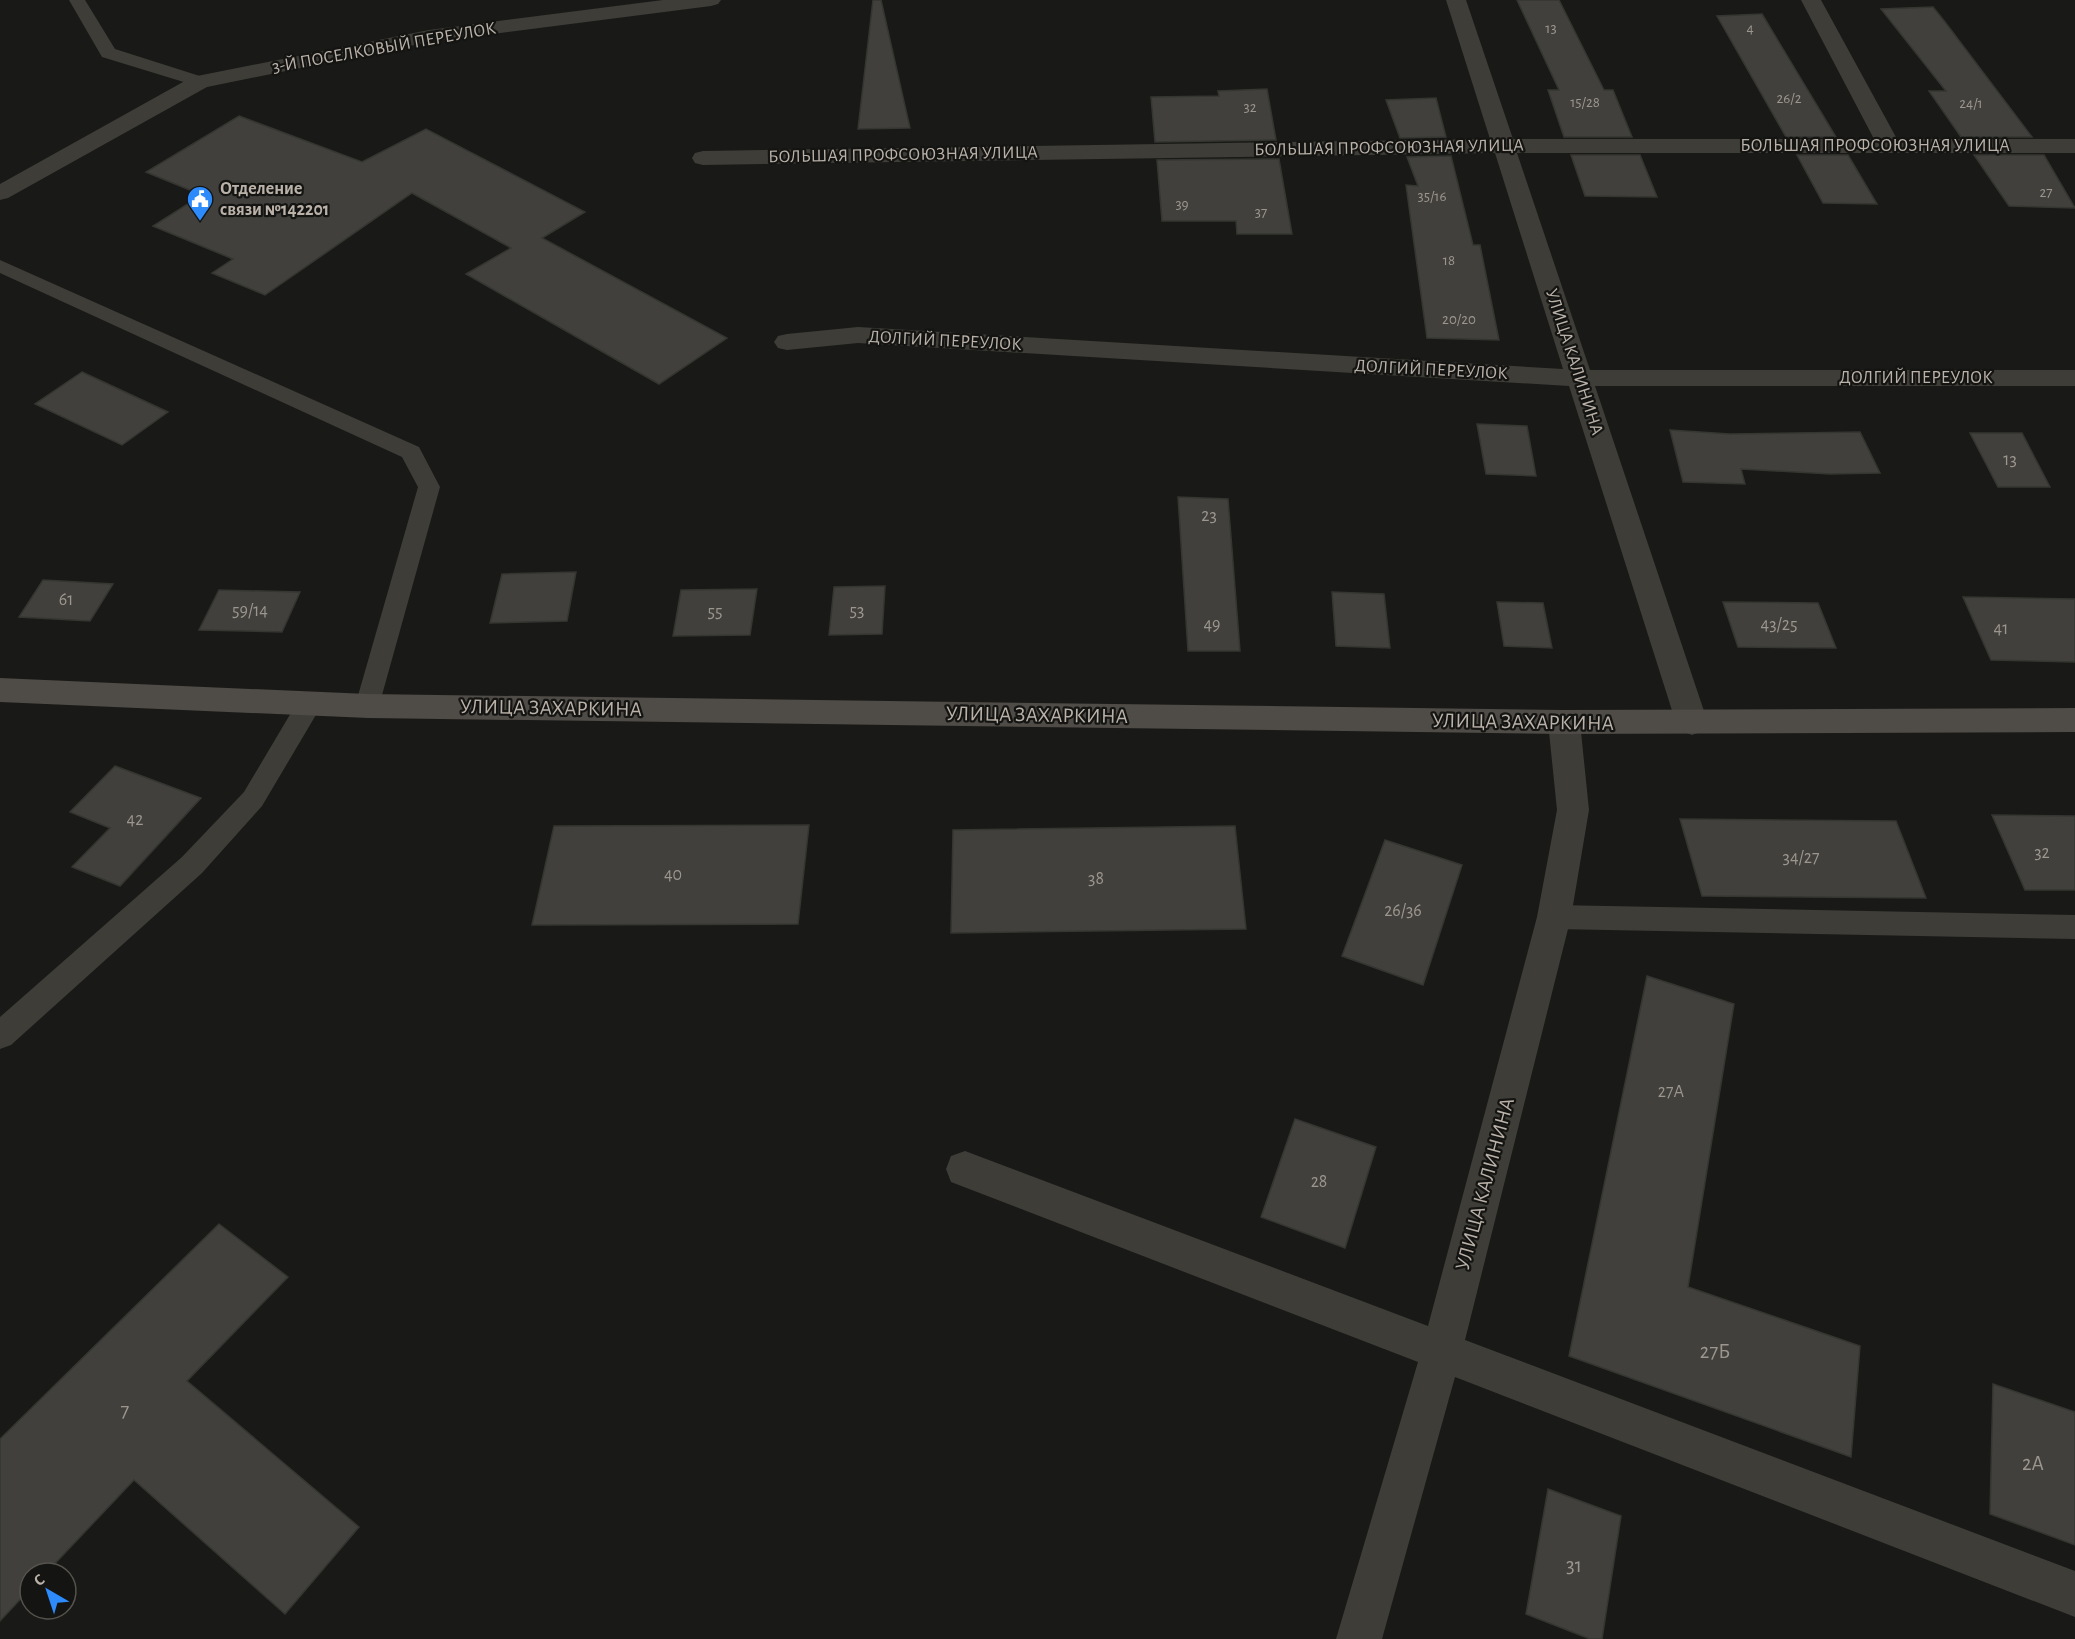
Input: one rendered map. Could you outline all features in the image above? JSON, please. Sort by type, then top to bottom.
[{"type":"street","name":"3-Й ПОСЕЛКОВЫЙ ПЕРЕУЛОК","points":[[0,193],[200,82],[429,36],[586,8],[711,0]]},
{"type":"street","name":"УЛИЦА КАЛИНИНА","points":[[1456,0],[1692,723]]},
{"type":"street","points":[[1811,0],[1889,146]]},
{"type":"street","name":"БОЛЬШАЯ ПРОФСОЮЗНАЯ УЛИЦА","points":[[703,158],[1504,146],[2075,146]]},
{"type":"street","name":"ДОЛГИЙ ПЕРЕУЛОК","points":[[787,342],[858,335],[1580,378],[2075,378]]},
{"type":"street","name":"УЛИЦА ЗАХАРКИНА","points":[[0,690],[368,706],[1564,723],[2075,720]]},
{"type":"street","name":"УЛИЦА КАЛИНИНА","points":[[1359,1639],[1441,1354],[1554,917],[1573,810],[1564,723]]},
{"type":"street","points":[[965,1169],[1441,1354],[2075,1594]]},
{"type":"lane","points":[[78,0],[108,53],[200,82]]},
{"type":"lane","points":[[0,266],[411,452],[429,487],[368,706]]},
{"type":"lane","points":[[0,1036],[192,865],[253,799],[310,703]]},
{"type":"lane","points":[[1554,917],[2075,927]]},
{"type":"building","points":[[873,0],[881,0],[910,128],[858,129]]},
{"type":"building","points":[[1517,0],[1559,0],[1604,90],[1613,90],[1632,137],[1564,137],[1548,90],[1559,90]]},
{"type":"building","points":[[1933,7],[2032,137],[1961,137],[1929,91],[1946,91],[1881,9]]},
{"type":"building","points":[[1762,14],[1836,137],[1786,137],[1717,16]]},
{"type":"building","points":[[1267,89],[1276,140],[1155,142],[1151,97],[1219,96],[1218,91]]},
{"type":"building","points":[[1436,98],[1446,137],[1400,138],[1386,100]]},
{"type":"building","points":[[239,116],[362,162],[426,129],[585,212],[542,238],[727,338],[659,384],[466,274],[511,248],[412,193],[265,295],[212,273],[233,259],[153,226],[202,195],[146,172]]},
{"type":"building","points":[[1571,155],[1640,155],[1657,197],[1585,196]]},
{"type":"building","points":[[1797,155],[1848,155],[1877,204],[1823,203]]},
{"type":"building","points":[[1974,155],[2044,155],[2075,208],[2009,206]]},
{"type":"building","points":[[1451,156],[1473,245],[1480,245],[1499,340],[1427,338],[1406,185],[1418,186],[1407,157]]},
{"type":"building","points":[[1279,159],[1292,234],[1237,234],[1236,221],[1162,221],[1157,160]]},
{"type":"building","points":[[82,372],[168,412],[122,445],[35,404]]},
{"type":"building","points":[[1477,424],[1527,426],[1536,476],[1486,474]]},
{"type":"building","points":[[1670,430],[1730,434],[1860,432],[1880,473],[1830,474],[1741,469],[1745,484],[1683,482]]},
{"type":"building","points":[[1970,433],[2022,433],[2050,487],[1998,487]]},
{"type":"building","points":[[1178,497],[1228,499],[1240,651],[1188,651]]},
{"type":"building","points":[[576,572],[567,621],[490,623],[502,574]]},
{"type":"building","points":[[43,580],[113,584],[90,621],[19,617]]},
{"type":"building","points":[[885,586],[882,634],[829,635],[834,587]]},
{"type":"building","points":[[757,589],[750,635],[673,636],[681,590]]},
{"type":"building","points":[[219,590],[300,592],[282,632],[199,630]]},
{"type":"building","points":[[1332,592],[1384,594],[1390,648],[1336,646]]},
{"type":"building","points":[[1963,597],[2075,599],[2075,662],[1991,660]]},
{"type":"building","points":[[1497,602],[1543,603],[1552,648],[1504,646]]},
{"type":"building","points":[[1723,602],[1818,603],[1836,648],[1738,647]]},
{"type":"building","points":[[115,766],[201,798],[120,886],[72,867],[110,828],[70,812]]},
{"type":"building","points":[[1992,815],[2075,816],[2075,890],[2025,890]]},
{"type":"building","points":[[1680,819],[1896,821],[1926,898],[1702,896]]},
{"type":"building","points":[[809,825],[798,924],[532,925],[554,826]]},
{"type":"building","points":[[1235,826],[1246,929],[951,933],[953,830]]},
{"type":"building","points":[[1385,840],[1462,865],[1423,985],[1342,956]]},
{"type":"building","points":[[1647,976],[1734,1004],[1688,1287],[1860,1346],[1851,1457],[1569,1356]]},
{"type":"building","points":[[1295,1119],[1376,1147],[1345,1248],[1261,1217]]},
{"type":"building","points":[[219,1224],[288,1277],[187,1381],[359,1527],[285,1614],[134,1480],[57,1561],[18,1561],[18,1602],[0,1621],[0,1439]]},
{"type":"building","points":[[1993,1384],[2075,1412],[2075,1545],[1990,1514]]},
{"type":"building","points":[[1548,1489],[1621,1516],[1602,1639],[1590,1639],[1526,1614]]},
{"type":"place","name":"Отделение связи №142201","points":[[200,222]]}]
